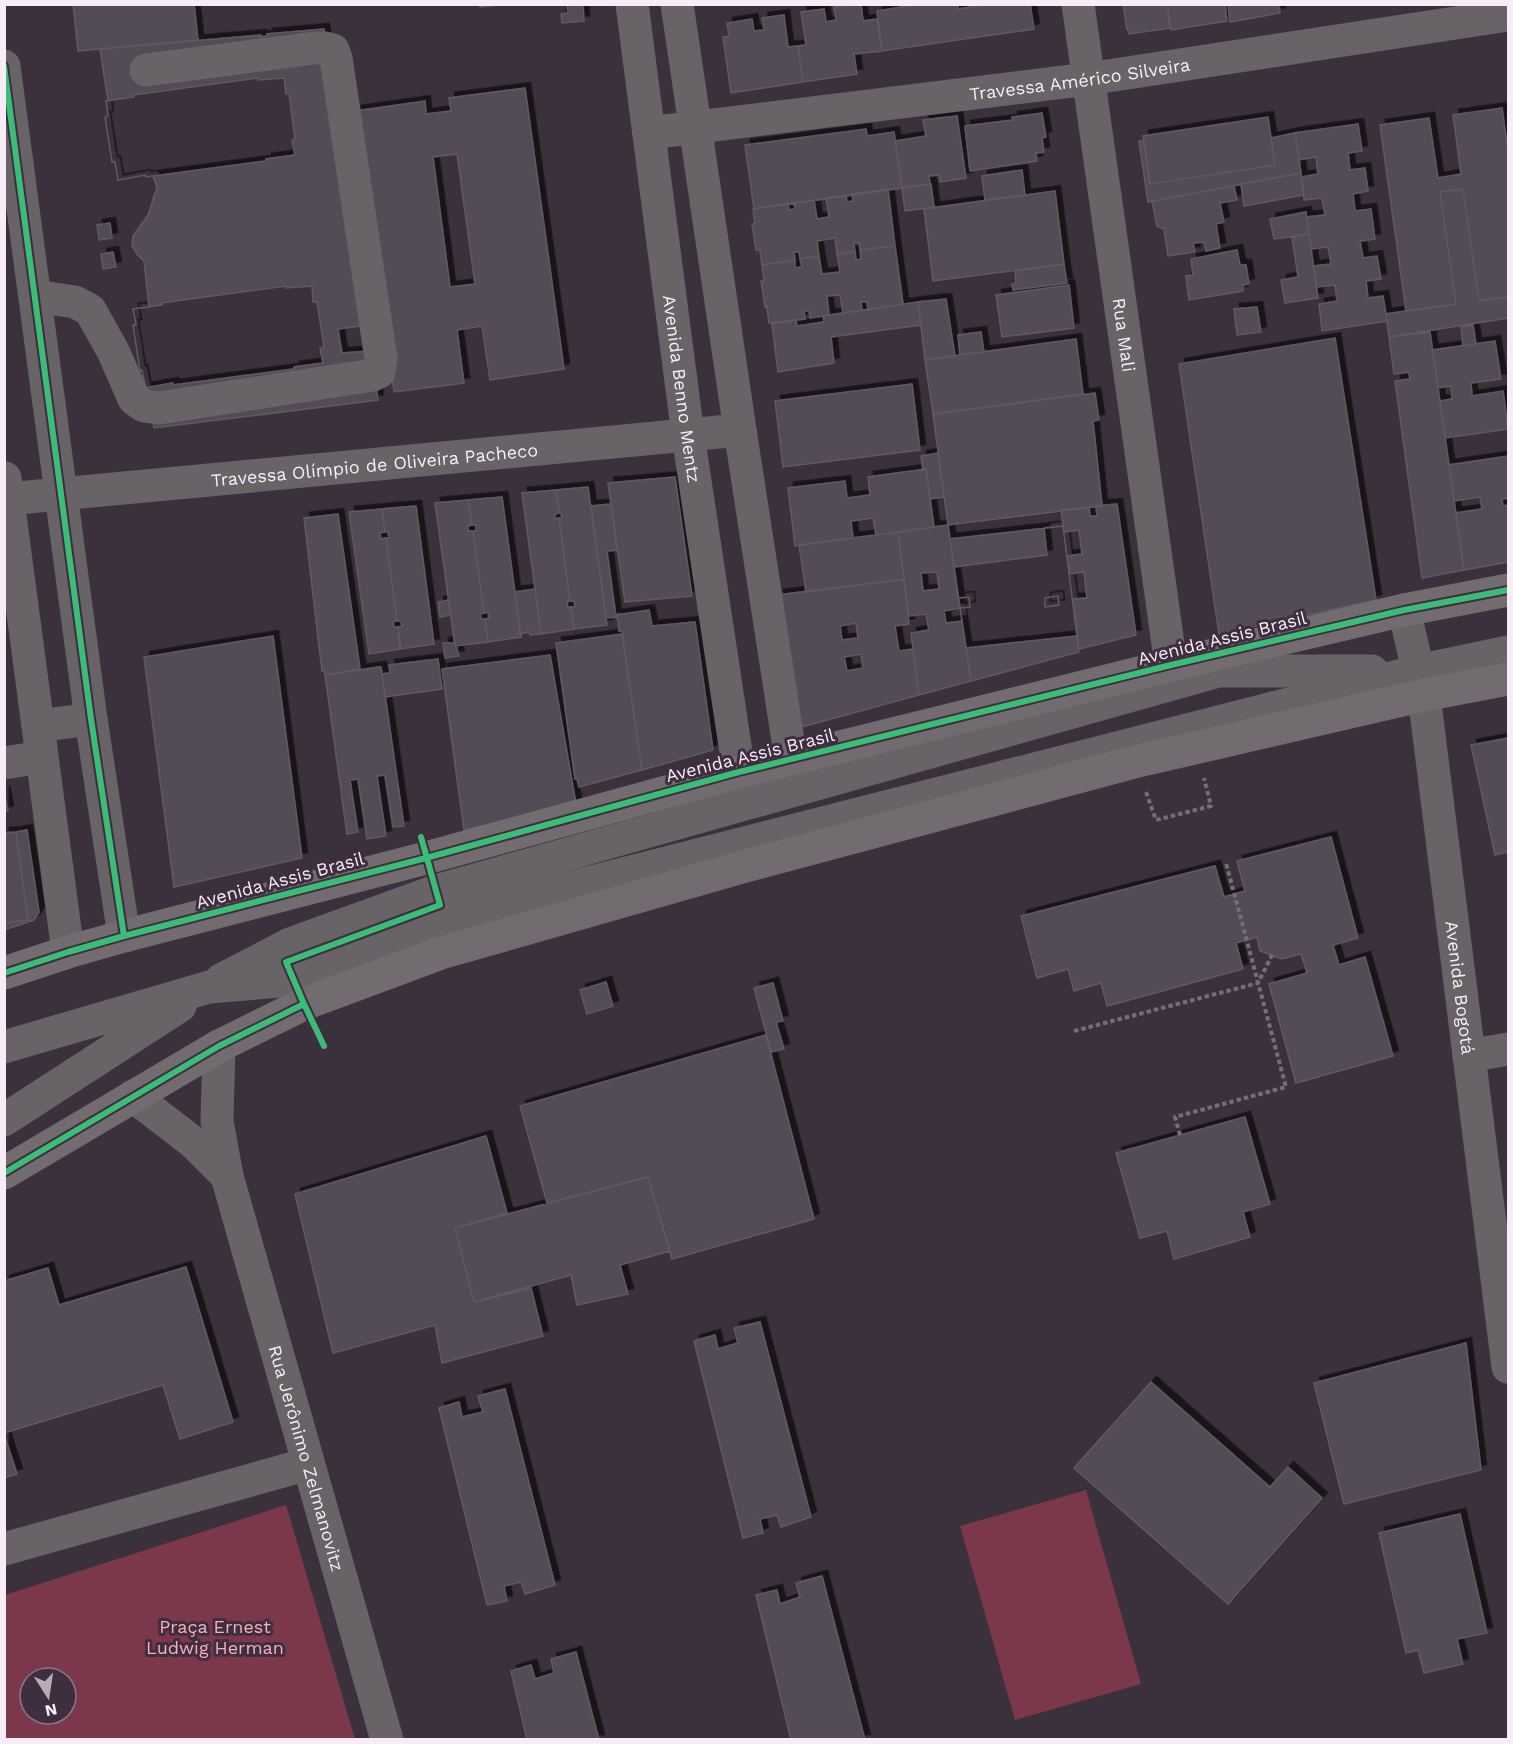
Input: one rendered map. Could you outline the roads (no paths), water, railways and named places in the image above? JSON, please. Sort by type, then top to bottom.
[{"type":"main road","name":"Avenida Assis Brasil","points":[[4,973],[124,936],[426,858],[740,772],[1171,665],[1404,610],[1509,590]]},
{"type":"main road","points":[[4,1173],[219,1046],[304,1004],[441,953],[746,866],[1421,683],[1509,679]]},
{"type":"street","name":"Avenida Benno Mentz","points":[[632,4],[688,435],[740,772]]},
{"type":"street","points":[[677,4],[791,760]]},
{"type":"street","name":"Rua Mali","points":[[1078,4],[1171,665]]},
{"type":"street","name":"Travessa Américo Silveira","points":[[649,133],[1088,79],[1509,15]]},
{"type":"street","points":[[35,296],[75,302],[90,310],[113,351],[134,399],[144,406],[159,408],[373,375],[379,372],[381,366],[379,348],[333,50],[315,48],[146,70]]},
{"type":"street","points":[[4,66],[91,719],[124,936]]},
{"type":"street","name":"Travessa Olímpio de Oliveira Pacheco","points":[[6,487],[61,493],[740,430]]},
{"type":"street","points":[[6,487],[14,627],[40,742],[68,952]]},
{"type":"street","name":"Avenida Bogotá","points":[[1404,610],[1421,683],[1509,1367]]},
{"type":"street","points":[[4,1047],[209,987],[293,980],[443,920],[1421,683],[1509,652]]},
{"type":"street","points":[[4,1120],[209,987],[290,944],[436,891],[1218,670],[1421,683]]},
{"type":"street","points":[[6,754],[40,742],[91,719]]},
{"type":"street","name":"Rua Jerônimo Zelmanovitz","points":[[219,1046],[217,1121],[227,1176],[387,1740]]},
{"type":"street","points":[[1469,1056],[1509,1049]]},
{"type":"street","name":"Rua Jerônimo Zelmanovitz","points":[[133,1096],[194,1143],[227,1176]]},
{"type":"street","points":[[4,1549],[308,1464]]},
{"type":"park label","name":"Praça Ernest Ludwig Herman","points":[[215,1636]]}]
